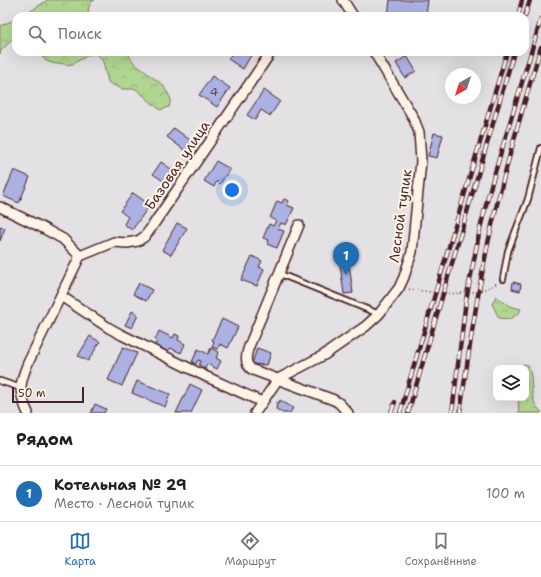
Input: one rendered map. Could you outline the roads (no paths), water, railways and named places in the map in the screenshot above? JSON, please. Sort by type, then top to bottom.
[{"type":"street","points":[[343,0],[350,12]]},
{"type":"street","name":"Базовая улица","points":[[80,256],[114,242],[127,243],[138,241],[144,237],[268,56]]},
{"type":"street","name":"Лесной тупик","points":[[278,379],[314,362],[330,352],[366,326],[379,314],[399,288],[412,252],[421,161],[419,132],[413,117],[376,56]]},
{"type":"street","points":[[0,207],[63,238],[80,256],[28,363],[21,388],[28,413]]},
{"type":"street","points":[[299,225],[247,352],[248,365],[253,370],[334,400],[339,403],[348,413]]},
{"type":"street","points":[[61,296],[122,335],[262,402]]},
{"type":"street","points":[[255,413],[278,379]]},
{"type":"lane","points":[[503,279],[508,251],[528,199],[541,148]]},
{"type":"lane","points":[[280,274],[379,314]]},
{"type":"lane","points":[[0,381],[21,388]]},
{"type":"railway","points":[[519,12],[522,0]]},
{"type":"railway","points":[[526,12],[530,0]]},
{"type":"railway","points":[[452,413],[466,300],[480,229],[490,189],[541,19]]},
{"type":"railway","points":[[460,413],[470,342],[492,225],[515,136],[541,47]]},
{"type":"railway","points":[[400,413],[506,56]]},
{"type":"railway","points":[[408,413],[513,56]]},
{"type":"railway","points":[[391,413],[395,402]]},
{"type":"place","name":"Котельная № 29","points":[[346,275]]}]
